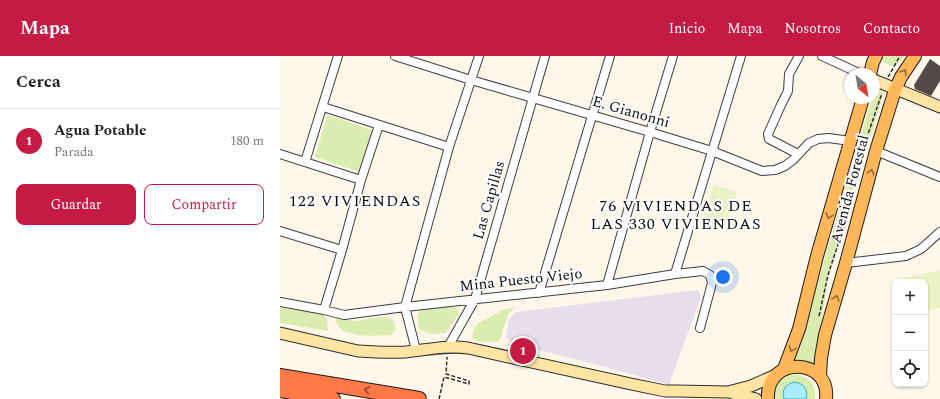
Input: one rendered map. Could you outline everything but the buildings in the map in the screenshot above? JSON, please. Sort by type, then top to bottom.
[{"type":"highway","points":[[280,376],[419,399]]},
{"type":"highway","points":[[280,390],[333,399]]},
{"type":"main road","points":[[872,68],[876,56]]},
{"type":"main road","name":"Avenida Forestal","points":[[820,376],[825,335],[876,150],[890,87],[901,77],[915,56]]},
{"type":"main road","points":[[880,83],[940,108]]},
{"type":"main road","name":"Avenida Forestal","points":[[768,399],[770,383],[780,372],[799,329],[817,256],[861,104]]},
{"type":"main road","points":[[280,333],[358,351],[393,352],[448,347],[468,348],[656,389],[676,392],[728,392],[756,399]]},
{"type":"main road","points":[[728,392],[751,386],[793,366],[803,366],[820,376],[825,384],[828,397]]},
{"type":"street","points":[[305,162],[338,56]]},
{"type":"street","name":"E. Gianonni","points":[[395,56],[712,151],[762,171],[775,170],[785,166],[809,143],[818,139],[829,138],[850,141]]},
{"type":"street","points":[[416,350],[405,307],[449,147],[479,56]]},
{"type":"street","name":"Las Capillas","points":[[448,347],[475,299],[546,56]]},
{"type":"street","points":[[539,293],[610,56]]},
{"type":"street","points":[[607,285],[673,56]]},
{"type":"street","points":[[675,274],[741,56]]},
{"type":"street","points":[[798,154],[769,139],[768,134],[788,91],[789,74],[799,56]]},
{"type":"street","points":[[822,56],[848,68]]},
{"type":"street","points":[[323,107],[449,147]]},
{"type":"street","points":[[324,310],[361,180],[379,125]]},
{"type":"street","points":[[876,150],[940,177]]},
{"type":"street","points":[[280,154],[361,180]]},
{"type":"street","points":[[280,231],[342,250]]},
{"type":"street","points":[[846,263],[906,256],[921,249],[940,232]]},
{"type":"street","name":"Mina Puesto Viejo","points":[[280,302],[344,315],[607,285],[703,271],[710,275],[712,283],[700,328]]},
{"type":"path","points":[[862,164],[862,152],[890,87],[889,75],[900,56]]},
{"type":"path","points":[[818,322],[828,275],[852,200]]},
{"type":"path","points":[[439,399],[444,377],[469,384],[469,381],[446,374],[447,368]]},
{"type":"shaded area","points":[[698,290],[701,297],[669,385],[591,363],[514,344],[506,337],[509,319],[516,312]]},
{"type":"green space","points":[[882,56],[904,56],[898,63],[889,66],[885,63]]},
{"type":"green space","points":[[880,90],[882,91],[883,96],[828,277],[815,366],[804,361],[792,362],[820,275],[870,104],[880,104]]},
{"type":"green space","points":[[327,115],[372,130],[359,172],[315,157]]},
{"type":"green space","points":[[714,185],[737,192],[725,227],[703,220]]},
{"type":"green space","points":[[940,270],[940,308],[928,310],[928,279],[899,279]]},
{"type":"green space","points":[[446,306],[457,308],[459,314],[446,333],[430,334],[419,329],[417,315],[423,309]]},
{"type":"green space","points":[[515,307],[508,315],[499,342],[479,342],[472,338],[474,328],[480,322],[503,310]]},
{"type":"green space","points":[[280,308],[321,313],[326,318],[328,331],[280,323]]},
{"type":"green space","points":[[387,317],[394,321],[396,329],[391,335],[378,336],[356,335],[344,331],[339,327],[335,318],[357,321]]},
{"type":"green space","points":[[793,374],[803,376],[810,381],[813,385],[815,399],[774,399],[775,389],[778,382],[783,377]]},
{"type":"water","points":[[794,382],[803,385],[807,393],[806,399],[784,399],[783,393],[785,388]]},
{"type":"place","name":"Agua Potable","points":[[523,351]]},
{"type":"district","name":"122 VIVIENDAS","points":[[355,201]]},
{"type":"district","name":"76 VIVIENDAS DE LAS 330 VIVIENDAS","points":[[676,215]]}]
